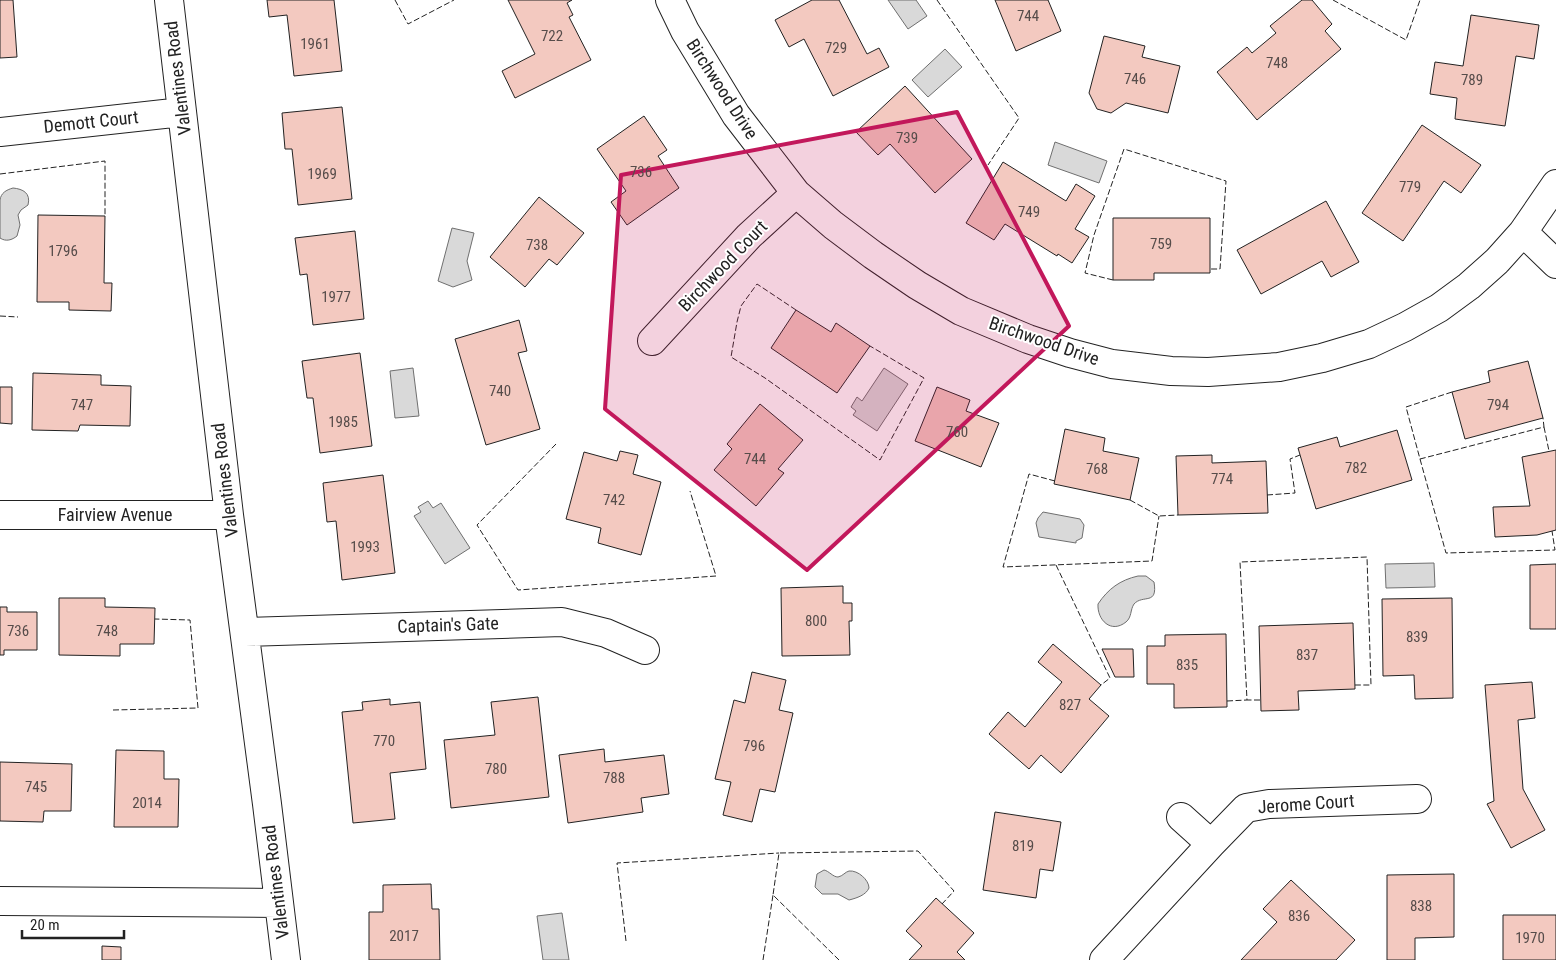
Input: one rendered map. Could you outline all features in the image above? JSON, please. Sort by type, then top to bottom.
[{"type":"street","name":"Valentines Road","points":[[169,0],[229,515],[286,960]]},
{"type":"street","name":"Birchwood Drive","points":[[670,0],[685,31],[736,115],[796,193],[833,225],[873,255],[961,311],[1028,339],[1112,364],[1171,371],[1208,372],[1279,367],[1322,358],[1368,344],[1405,327],[1439,308],[1462,291],[1497,261],[1523,232],[1556,184]]},
{"type":"street","name":"Demott Court","points":[[0,132],[182,112]]},
{"type":"street","name":"Birchwood Court","points":[[652,341],[749,236],[796,193]]},
{"type":"street","points":[[1523,232],[1556,264]]},
{"type":"street","name":"Fairview Avenue","points":[[0,515],[229,515]]},
{"type":"street","name":"Captain's Gate","points":[[245,632],[562,622],[606,633],[645,650]]},
{"type":"street","name":"Jerome Court","points":[[1104,960],[1246,808],[1269,804],[1417,799]]},
{"type":"street","points":[[1181,817],[1211,844]]},
{"type":"street","points":[[0,901],[279,903]]},
{"type":"highlighted area","points":[[957,112],[1069,326],[807,570],[605,409],[621,175]]},
{"type":"shaded area","points":[[888,0],[916,0],[927,16],[908,29]]},
{"type":"shaded area","points":[[945,49],[962,67],[928,97],[912,80]]},
{"type":"shaded area","points":[[1055,142],[1107,161],[1099,183],[1048,165]]},
{"type":"shaded area","points":[[13,188],[25,192],[29,201],[28,205],[18,215],[20,225],[17,236],[4,240],[0,238],[0,200],[4,192]]},
{"type":"shaded area","points":[[452,228],[474,233],[467,261],[472,280],[453,287],[438,281]]},
{"type":"shaded area","points":[[413,368],[419,416],[395,418],[390,371]]},
{"type":"shaded area","points":[[884,368],[908,384],[877,431],[853,415],[856,411],[851,407],[857,397],[862,401]]},
{"type":"shaded area","points":[[428,501],[433,508],[441,503],[470,548],[445,564],[414,516],[421,512],[418,507]]},
{"type":"shaded area","points":[[1043,512],[1080,519],[1084,525],[1082,538],[1076,541],[1076,543],[1039,537],[1036,523]]},
{"type":"shaded area","points":[[1434,563],[1435,587],[1386,588],[1385,564]]},
{"type":"shaded area","points":[[1138,576],[1146,576],[1154,582],[1155,589],[1152,597],[1134,604],[1126,622],[1115,626],[1106,624],[1098,610],[1098,604],[1115,586]]},
{"type":"shaded area","points":[[824,870],[838,877],[849,871],[856,872],[865,879],[869,888],[858,897],[849,900],[838,894],[822,894],[815,887],[817,874]]},
{"type":"shaded area","points":[[562,913],[569,960],[543,960],[537,916]]},
{"type":"building","points":[[0,0],[13,0],[17,57],[0,58]]},
{"type":"building","points":[[267,0],[334,0],[342,71],[294,76],[287,15],[269,17]]},
{"type":"building","points":[[508,0],[572,0],[567,3],[573,15],[569,17],[591,60],[515,98],[502,71],[535,54]]},
{"type":"building","points":[[812,0],[839,0],[867,54],[879,48],[889,67],[833,96],[804,39],[789,47],[775,20]]},
{"type":"building","points":[[995,0],[1048,0],[1061,31],[1016,51]]},
{"type":"building","points":[[1302,0],[1312,0],[1332,24],[1325,31],[1341,49],[1257,120],[1217,72],[1247,47],[1252,53],[1276,33],[1270,26]]},
{"type":"building","points":[[1471,15],[1539,25],[1534,59],[1516,56],[1505,126],[1455,119],[1457,98],[1430,94],[1435,62],[1463,66]]},
{"type":"building","points":[[1104,36],[1145,46],[1142,57],[1180,66],[1168,113],[1126,103],[1111,113],[1097,109],[1089,93]]},
{"type":"building","points":[[905,86],[972,159],[935,193],[890,144],[878,155],[856,132]]},
{"type":"building","points":[[342,107],[352,199],[298,205],[292,149],[285,149],[282,113]]},
{"type":"building","points":[[644,116],[667,150],[658,156],[679,188],[627,225],[611,202],[626,191],[597,149]]},
{"type":"building","points":[[1422,125],[1481,165],[1461,193],[1444,181],[1403,241],[1362,213]]},
{"type":"building","points":[[1003,162],[1066,201],[1076,184],[1095,196],[1075,229],[1089,237],[1072,263],[1005,224],[994,240],[966,223]]},
{"type":"building","points":[[539,197],[584,233],[557,265],[549,259],[525,287],[490,257]]},
{"type":"building","points":[[1326,201],[1359,262],[1331,277],[1322,261],[1261,294],[1237,250]]},
{"type":"building","points":[[38,215],[105,216],[104,283],[112,283],[111,311],[69,310],[69,302],[37,302]]},
{"type":"building","points":[[1113,218],[1210,218],[1210,273],[1154,273],[1154,280],[1113,280]]},
{"type":"building","points":[[355,231],[364,319],[313,325],[307,274],[300,275],[295,238]]},
{"type":"building","points":[[796,310],[831,332],[836,323],[870,346],[837,393],[771,348]]},
{"type":"building","points":[[519,320],[527,351],[518,353],[540,429],[486,445],[455,339]]},
{"type":"building","points":[[360,353],[372,446],[320,453],[313,398],[307,398],[302,361]]},
{"type":"building","points":[[1528,361],[1543,418],[1465,439],[1452,392],[1490,382],[1488,371]]},
{"type":"building","points":[[33,373],[101,375],[101,385],[131,386],[130,426],[80,425],[78,431],[32,430]]},
{"type":"building","points":[[0,387],[12,387],[12,424],[0,423]]},
{"type":"building","points":[[937,387],[970,400],[966,411],[999,423],[981,467],[915,441]]},
{"type":"building","points":[[760,404],[803,440],[778,469],[784,473],[756,506],[714,470],[732,449],[727,444]]},
{"type":"building","points":[[1065,429],[1105,438],[1103,451],[1139,458],[1130,500],[1054,484]]},
{"type":"building","points":[[1397,430],[1412,480],[1316,509],[1298,448],[1337,437],[1340,447]]},
{"type":"building","points":[[1556,450],[1556,530],[1537,535],[1495,537],[1493,507],[1530,506],[1522,457]]},
{"type":"building","points":[[620,451],[638,455],[633,474],[661,482],[641,555],[598,543],[601,528],[566,519],[584,452],[617,461]]},
{"type":"building","points":[[1212,455],[1212,463],[1266,461],[1268,513],[1178,515],[1176,456]]},
{"type":"building","points":[[383,475],[395,573],[342,580],[336,521],[327,522],[323,483]]},
{"type":"building","points":[[1556,564],[1556,629],[1530,629],[1530,565]]},
{"type":"building","points":[[843,586],[843,603],[852,603],[852,621],[849,621],[850,655],[782,656],[781,588]]},
{"type":"building","points":[[59,598],[105,598],[105,607],[155,608],[154,644],[120,644],[120,656],[59,655]]},
{"type":"building","points":[[1452,598],[1453,698],[1415,699],[1414,675],[1383,676],[1382,599]]},
{"type":"building","points":[[0,607],[7,607],[7,612],[37,612],[37,650],[4,650],[4,655],[0,655]]},
{"type":"building","points":[[1353,623],[1355,689],[1298,691],[1299,710],[1261,711],[1259,626]]},
{"type":"building","points":[[1226,634],[1227,707],[1174,708],[1174,684],[1147,684],[1147,646],[1165,646],[1165,635]]},
{"type":"building","points":[[1053,644],[1101,685],[1089,699],[1109,716],[1061,773],[1041,755],[1029,769],[989,734],[1008,712],[1025,727],[1062,682],[1038,662]]},
{"type":"building","points":[[1102,649],[1133,649],[1134,677],[1115,677]]},
{"type":"building","points":[[752,672],[786,680],[779,710],[793,713],[775,792],[760,789],[752,822],[723,815],[731,782],[715,779],[734,700],[745,703]]},
{"type":"building","points":[[1532,682],[1535,718],[1518,720],[1523,789],[1545,830],[1511,848],[1487,804],[1494,801],[1485,685]]},
{"type":"building","points":[[538,697],[549,797],[451,808],[444,740],[495,735],[491,702]]},
{"type":"building","points":[[390,699],[390,705],[420,702],[426,769],[390,773],[395,819],[353,823],[342,712],[363,710],[362,702]]},
{"type":"building","points":[[604,749],[605,762],[664,755],[669,794],[641,798],[643,812],[568,823],[559,755]]},
{"type":"building","points":[[116,750],[164,751],[164,779],[179,779],[178,827],[114,827]]},
{"type":"building","points":[[0,762],[72,764],[71,811],[44,811],[43,822],[0,821]]},
{"type":"building","points":[[995,812],[1061,822],[1053,871],[1040,869],[1036,898],[983,890]]},
{"type":"building","points":[[1454,874],[1454,937],[1415,938],[1415,960],[1387,960],[1387,875]]},
{"type":"building","points":[[1291,880],[1355,940],[1336,960],[1241,960],[1277,922],[1263,909]]},
{"type":"building","points":[[431,884],[432,909],[439,909],[440,960],[369,960],[369,912],[383,912],[383,885]]},
{"type":"building","points":[[936,898],[974,933],[957,952],[965,960],[909,960],[922,946],[906,931]]},
{"type":"building","points":[[1503,915],[1556,915],[1556,960],[1503,960]]},
{"type":"building","points":[[102,946],[121,947],[121,960],[102,960]]},
{"type":"fence","points":[[395,0],[408,24],[454,0]]},
{"type":"fence","points":[[937,0],[1019,118],[988,165]]},
{"type":"fence","points":[[1333,0],[1406,40],[1420,0]]},
{"type":"fence","points":[[1113,280],[1085,273],[1094,235],[1124,149],[1226,181],[1220,269],[1210,269]]},
{"type":"fence","points":[[0,174],[105,161],[105,216]]},
{"type":"fence","points":[[796,310],[757,284],[741,306],[731,357],[765,378],[880,460],[924,378],[870,346]]},
{"type":"fence","points":[[0,316],[18,317]]},
{"type":"fence","points":[[1452,392],[1406,407],[1420,459],[1544,427],[1543,418]]},
{"type":"fence","points":[[1544,427],[1549,451]]},
{"type":"fence","points":[[556,444],[477,525],[518,590],[716,576],[690,491]]},
{"type":"fence","points":[[1267,495],[1295,493],[1290,459],[1300,455]]},
{"type":"fence","points":[[1420,459],[1446,553],[1555,550],[1552,531]]},
{"type":"fence","points":[[1055,481],[1029,474],[1003,567],[1152,561],[1159,516]]},
{"type":"fence","points":[[1130,500],[1159,516],[1178,515]]},
{"type":"fence","points":[[1260,700],[1247,700],[1240,562],[1367,557],[1371,685],[1355,685]]},
{"type":"fence","points":[[1056,565],[1110,678],[1101,685]]},
{"type":"fence","points":[[113,710],[198,708],[190,620],[155,619]]},
{"type":"fence","points":[[1227,701],[1247,700]]},
{"type":"fence","points":[[839,960],[773,895],[779,853],[918,851],[954,891],[942,904]]},
{"type":"fence","points":[[626,941],[617,863],[779,853]]},
{"type":"fence","points":[[763,960],[773,895]]}]
